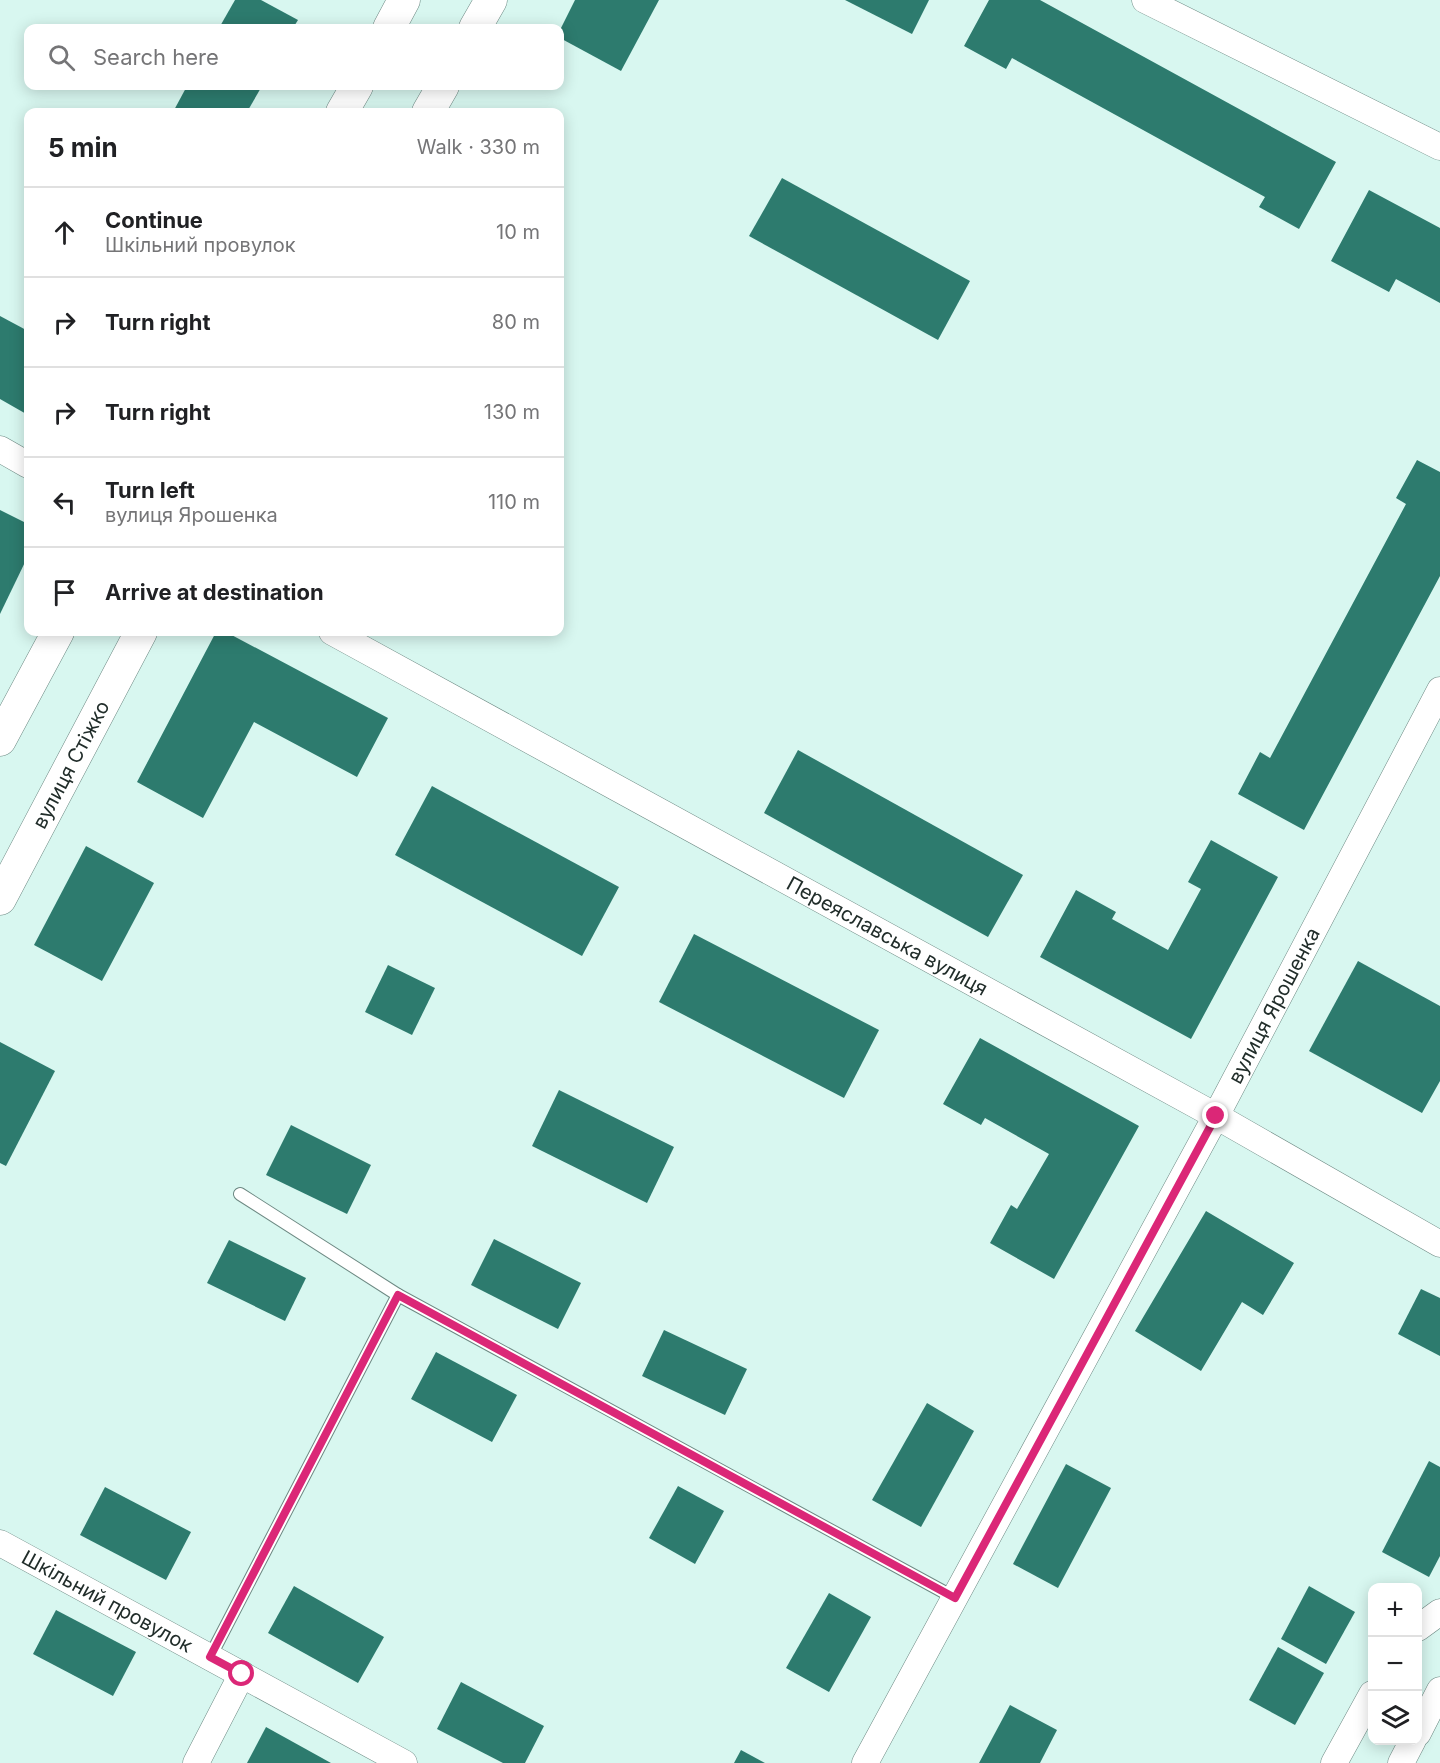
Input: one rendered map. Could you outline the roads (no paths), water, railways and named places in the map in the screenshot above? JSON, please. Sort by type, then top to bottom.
[{"type":"street","points":[[390,24],[404,0]]},
{"type":"street","points":[[477,24],[491,0]]},
{"type":"street","points":[[1145,0],[1440,147]]},
{"type":"street","points":[[344,108],[355,90]]},
{"type":"street","points":[[430,108],[441,90]]},
{"type":"street","points":[[0,449],[24,463]]},
{"type":"street","points":[[0,740],[56,636]]},
{"type":"street","name":"вулиця Стіжко","points":[[0,899],[139,636]]},
{"type":"street","name":"Переяславська вулиця","points":[[339,636],[1216,1116],[1440,1244]]},
{"type":"street","name":"вулиця Ярошенка","points":[[865,1763],[1216,1116],[1440,690]]},
{"type":"street","name":"Шкільний провулок","points":[[0,1543],[404,1763]]},
{"type":"street","points":[[1422,1625],[1440,1612]]},
{"type":"street","points":[[196,1763],[242,1674]]},
{"type":"street","points":[[1422,1725],[1440,1690]]},
{"type":"street","points":[[1334,1763],[1368,1701]]},
{"type":"street","points":[[1401,1763],[1410,1745]]},
{"type":"lane","points":[[240,1194],[398,1295],[955,1598]]},
{"type":"lane","points":[[210,1657],[398,1295]]}]
